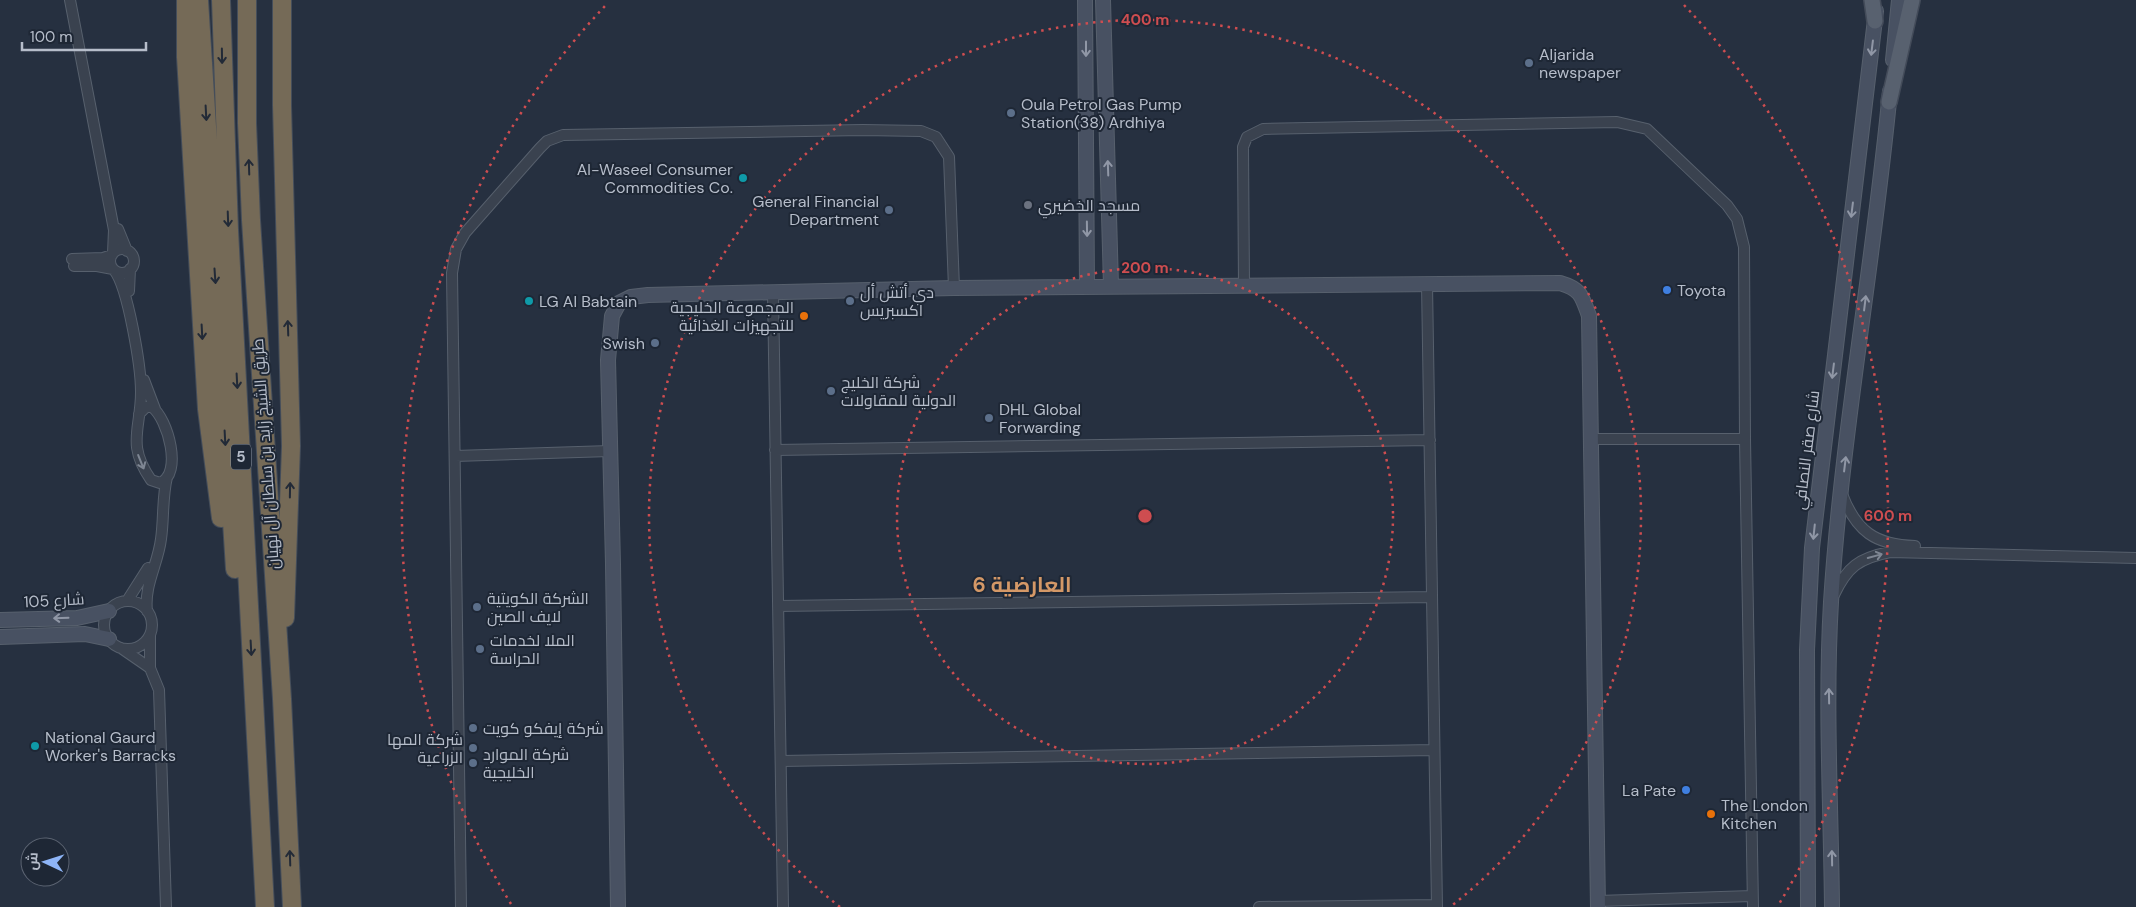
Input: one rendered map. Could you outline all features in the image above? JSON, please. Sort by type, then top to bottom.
[{"type":"highway","points":[[181,0],[209,436],[228,558],[236,576],[249,617]]},
{"type":"highway","points":[[186,0],[186,57]]},
{"type":"highway","points":[[199,0],[236,576]]},
{"type":"highway","points":[[270,0],[282,104]]},
{"type":"highway","points":[[282,0],[282,104],[291,446],[282,699]]},
{"type":"highway","points":[[282,104],[292,0]]},
{"type":"highway","name":"طريق الشيخ زايد بن سلطان آل نهيان","points":[[221,4],[229,230],[265,907]]},
{"type":"highway","name":"طريق الشيخ زايد بن سلطان آل نهيان","points":[[247,5],[247,123],[251,220],[282,699],[292,907]]},
{"type":"main road","points":[[1872,0],[1875,21]]},
{"type":"main road","points":[[1889,102],[1912,0]]},
{"type":"street","points":[[70,0],[114,230],[113,254],[110,263],[124,288],[141,388],[136,445],[140,460],[151,480],[158,501],[157,537],[148,567],[127,601]]},
{"type":"street","points":[[76,0],[118,230],[127,251],[133,259],[128,288],[146,386],[155,409],[167,430],[171,445],[171,461],[163,500],[159,550],[147,591],[147,610],[152,623],[150,668],[161,702],[166,907]]},
{"type":"street","points":[[1085,0],[1087,287]]},
{"type":"street","points":[[1102,0],[1111,286]]},
{"type":"street","name":"شارع صقر النصافي","points":[[1808,907],[1806,650],[1812,548],[1878,0]]},
{"type":"street","points":[[1832,907],[1829,656],[1831,601],[1842,492],[1889,102],[1899,0]]},
{"type":"street","points":[[1244,286],[1243,147],[1247,137],[1263,129],[1618,122],[1632,124],[1647,129],[1678,156],[1727,205],[1737,219],[1744,247],[1745,440],[1753,907]]},
{"type":"street","points":[[461,907],[452,273],[454,257],[460,240],[471,226],[540,148],[554,138],[563,135],[880,129],[921,131],[936,137],[949,156],[954,288]]},
{"type":"street","points":[[127,251],[120,250],[103,258],[73,263],[113,269],[120,273],[130,269]]},
{"type":"street","points":[[618,907],[609,339],[612,316],[619,303],[631,297],[648,295],[1111,286],[1560,283],[1574,287],[1582,296],[1589,316],[1598,904],[1752,896]]},
{"type":"street","points":[[1259,907],[1437,906],[1427,284]]},
{"type":"street","points":[[773,293],[783,907]]},
{"type":"street","points":[[139,414],[146,406],[155,409]]},
{"type":"street","points":[[1591,439],[1745,440]]},
{"type":"street","points":[[776,450],[1430,440]]},
{"type":"street","points":[[455,456],[610,452]]},
{"type":"street","points":[[151,480],[160,483],[167,477]]},
{"type":"street","points":[[1842,492],[1847,507],[1859,526],[1878,540],[1891,544],[2136,551]]},
{"type":"street","points":[[1831,601],[1846,572],[1870,556],[1890,552],[2136,558]]},
{"type":"street","points":[[778,606],[1431,597]]},
{"type":"street","points":[[109,639],[104,625],[109,611],[120,603],[127,601],[142,606],[147,610]]},
{"type":"street","name":"شارع 105","points":[[0,620],[77,618],[109,611]]},
{"type":"street","points":[[0,637],[85,634],[109,639],[150,668]]},
{"type":"street","points":[[121,648],[128,649],[141,646],[150,636]]},
{"type":"street","points":[[781,761],[1434,750]]},
{"type":"place","name":"Aljarida newspaper","points":[[1529,63]]},
{"type":"place","name":"Oula Petrol Gas Pump Station(38) Ardhiya","points":[[1011,113]]},
{"type":"place","name":"Al-Waseel Consumer Commodities Co.","points":[[743,178]]},
{"type":"place","name":"مسجد الخضيري","points":[[1028,205]]},
{"type":"place","name":"General Financial Department","points":[[889,210]]},
{"type":"place","name":"Toyota","points":[[1667,290]]},
{"type":"place","name":"LG Al Babtain","points":[[529,301]]},
{"type":"place","name":"دي أتش أل اكسبريس","points":[[850,301]]},
{"type":"place","name":"المجموعة الخليجية للتجهيزات الغذائية","points":[[804,316]]},
{"type":"place","name":"Swish","points":[[655,343]]},
{"type":"place","name":"شركة الخليج الدولية للمقاولات","points":[[831,391]]},
{"type":"place","name":"DHL Global Forwarding","points":[[989,418]]},
{"type":"place","name":"الشركة الكويتية لايف الصين","points":[[477,607]]},
{"type":"place","name":"الملا لخدمات الحراسة","points":[[480,649]]},
{"type":"place","name":"شركة إيفكو كويت","points":[[473,728]]},
{"type":"place","name":"National Gaurd Worker's Barracks","points":[[35,746]]},
{"type":"place","name":"شركة المها الزراعية","points":[[473,748]]},
{"type":"place","name":"شركة الموارد الخليجية","points":[[473,763]]},
{"type":"place","name":"La Pate","points":[[1686,790]]},
{"type":"place","name":"The London Kitchen","points":[[1711,814]]},
{"type":"district","name":"العارضية 6","points":[[1022,585]]}]
